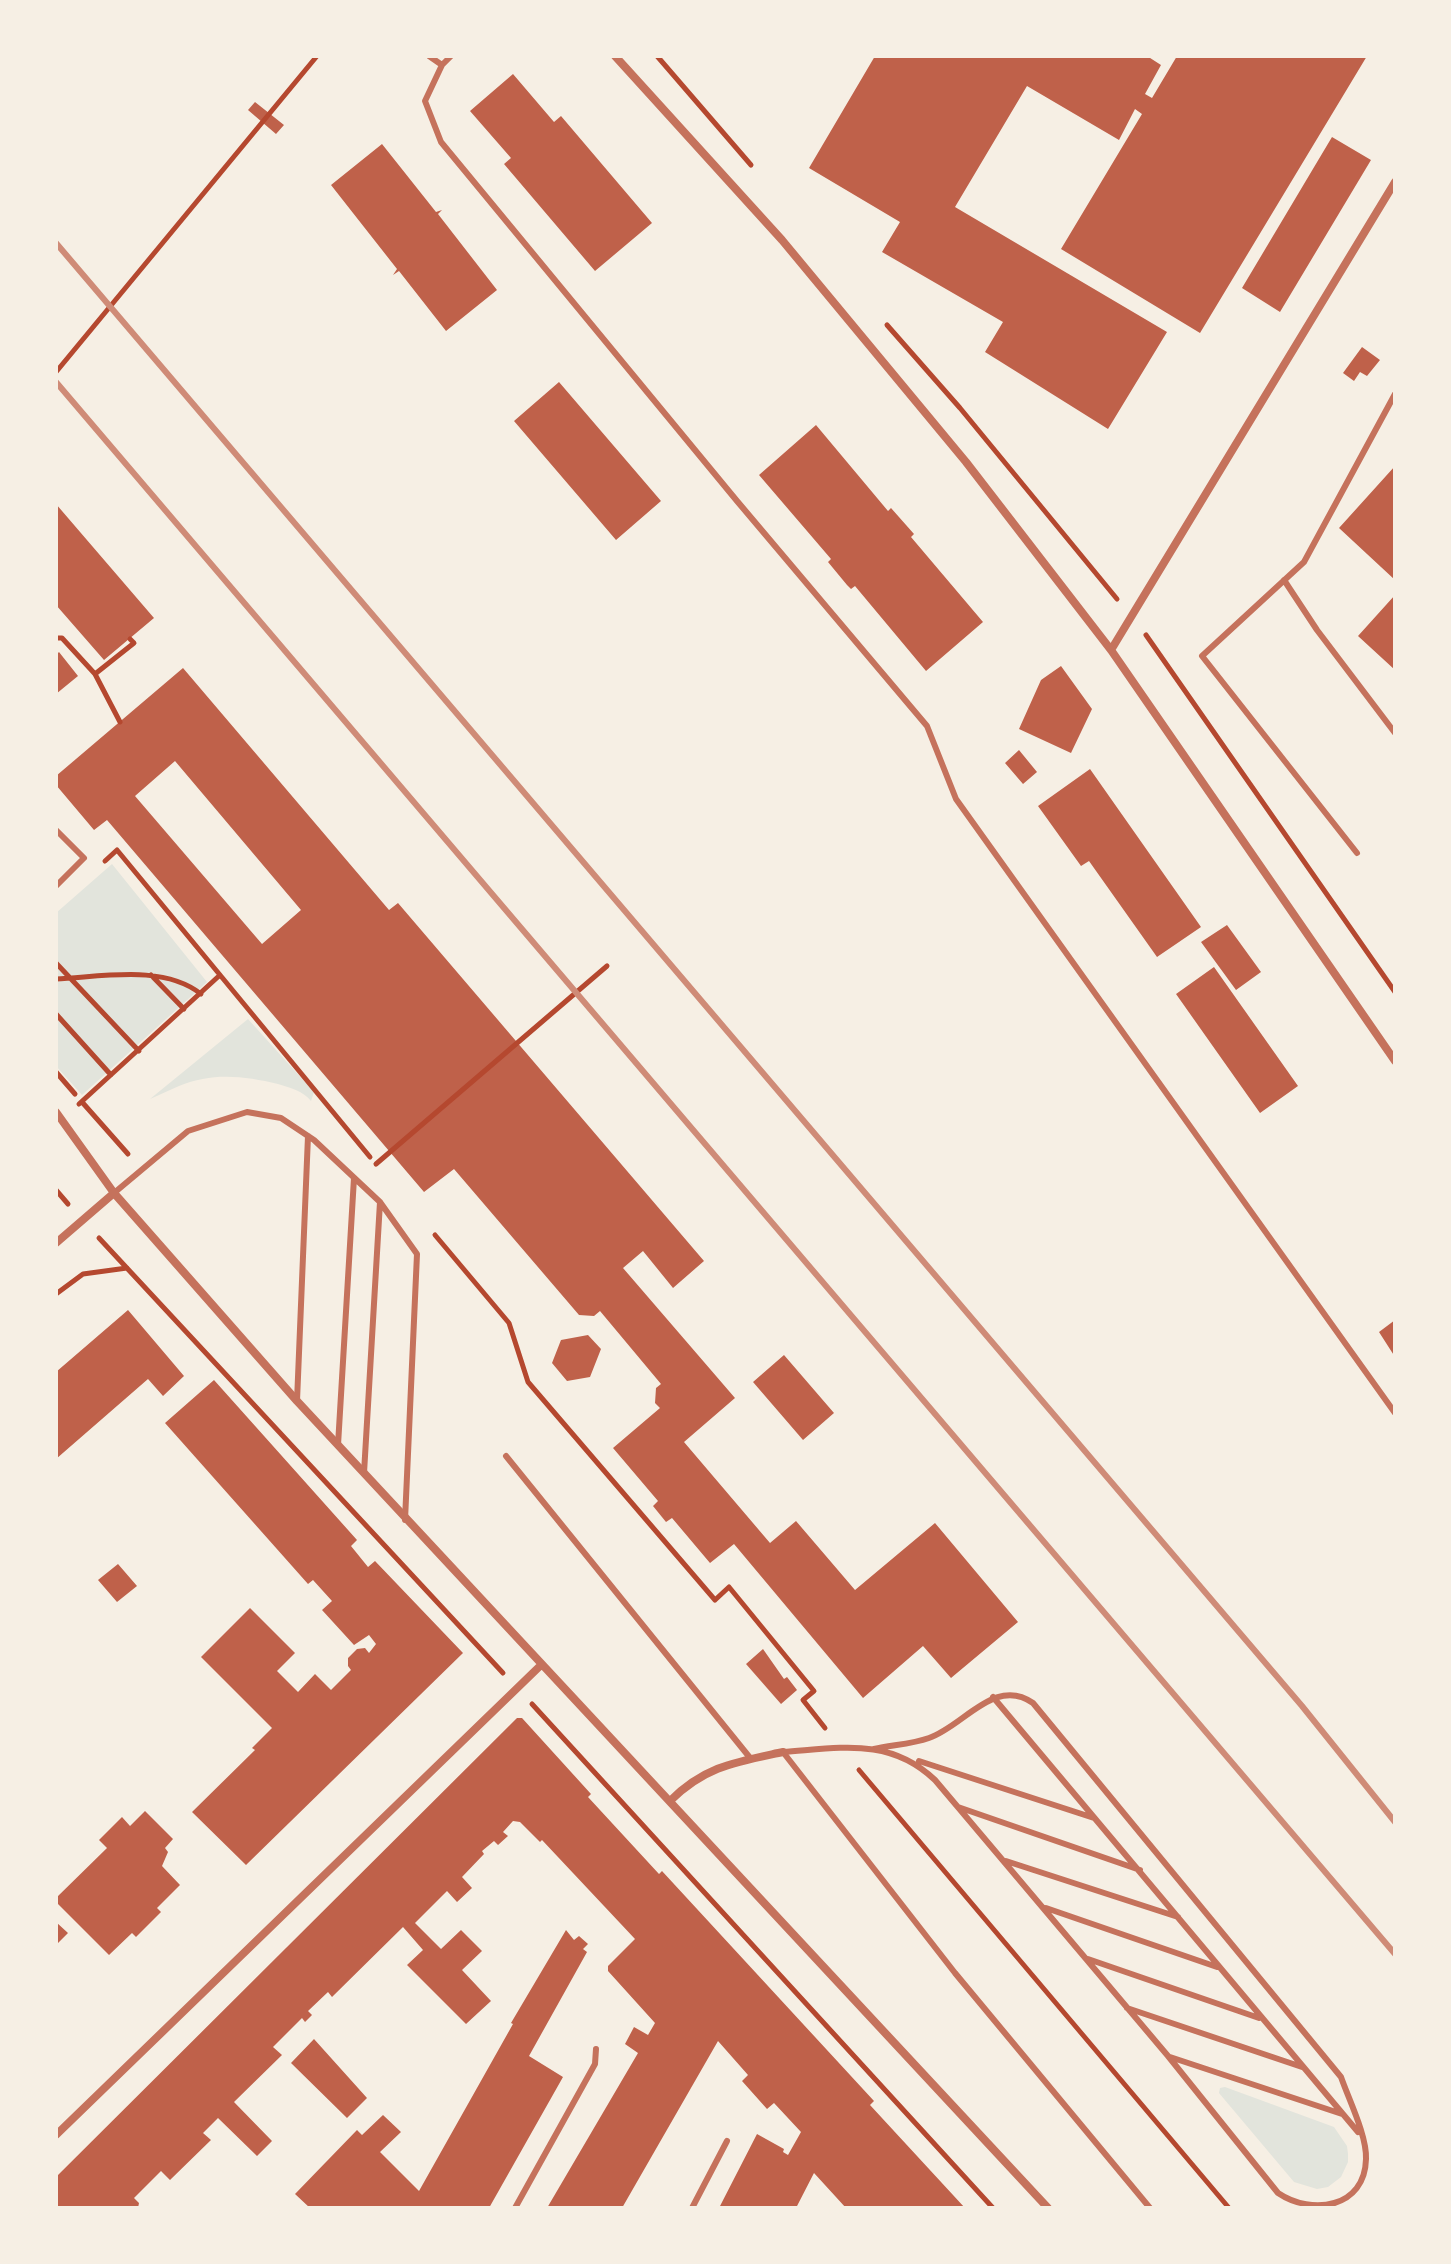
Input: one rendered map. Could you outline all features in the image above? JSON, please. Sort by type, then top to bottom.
[{"type":"street","points":[[615,56],[792,252],[966,462],[1111,650],[1395,1061]]},
{"type":"street","points":[[1111,650],[1395,182]]},
{"type":"street","points":[[56,1112],[114,1193],[297,1401],[540,1666],[670,1801],[1048,2208]]},
{"type":"street","points":[[56,1243],[114,1193]]},
{"type":"street","points":[[56,2135],[540,1666]]},
{"type":"street","points":[[670,1801],[688,1783],[710,1770],[783,1752]]},
{"type":"lane","points":[[429,56],[442,65]]},
{"type":"lane","points":[[451,56],[442,65],[425,101],[441,142],[927,726],[956,799],[1395,1413]]},
{"type":"lane","points":[[1357,853],[1202,656],[1304,562],[1395,394]]},
{"type":"lane","points":[[1284,580],[1317,630],[1395,733]]},
{"type":"lane","points":[[56,830],[84,858],[56,886]]},
{"type":"lane","points":[[114,1193],[188,1131],[247,1112],[281,1118],[308,1136],[380,1202],[417,1254],[405,1520]]},
{"type":"lane","points":[[297,1401],[308,1136]]},
{"type":"lane","points":[[338,1445],[354,1178]]},
{"type":"lane","points":[[364,1473],[380,1202]]},
{"type":"lane","points":[[506,1456],[751,1759]]},
{"type":"lane","points":[[874,1749],[930,1738],[963,1720],[993,1697],[1015,1694],[1033,1703],[1341,2077],[1367,2159],[1364,2175],[1347,2196],[1334,2204],[1318,2207],[1289,2200],[1278,2193],[1004,1860],[935,1780],[905,1757]]},
{"type":"lane","points":[[993,1697],[1345,2115],[1364,2142]]},
{"type":"lane","points":[[783,1752],[874,1749],[1098,1820]]},
{"type":"lane","points":[[783,1752],[955,1973],[1150,2208]]},
{"type":"lane","points":[[957,1806],[1140,1870]]},
{"type":"lane","points":[[1004,1860],[1178,1917]]},
{"type":"lane","points":[[1042,1907],[1220,1968]]},
{"type":"lane","points":[[1085,1958],[1262,2019]]},
{"type":"lane","points":[[1127,2008],[1302,2067]]},
{"type":"lane","points":[[515,2208],[595,2064],[596,2049]]},
{"type":"lane","points":[[1168,2056],[1345,2115]]},
{"type":"lane","points":[[692,2208],[727,2141]]},
{"type":"path","points":[[56,372],[317,56]]},
{"type":"path","points":[[56,638],[62,638],[95,674],[120,722]]},
{"type":"path","points":[[95,674],[134,643],[130,639]]},
{"type":"path","points":[[117,850],[385,1175]]},
{"type":"path","points":[[56,963],[139,1051]]},
{"type":"path","points":[[376,1164],[607,966]]},
{"type":"path","points":[[56,979],[151,975],[188,984],[201,994]]},
{"type":"path","points":[[151,975],[184,1009]]},
{"type":"path","points":[[82,1102],[220,975]]},
{"type":"path","points":[[56,1014],[111,1075]]},
{"type":"path","points":[[56,1072],[142,1170]]},
{"type":"path","points":[[433,1232],[509,1323],[528,1382],[715,1600],[729,1587],[814,1691],[803,1700],[840,1748],[1229,2208]]},
{"type":"path","points":[[56,1294],[83,1274],[127,1268]]},
{"type":"shaded area","points":[[112,864],[207,982],[82,1095],[56,1066],[56,913]]},
{"type":"shaded area","points":[[248,1019],[314,1092],[311,1101],[292,1088],[228,1077],[191,1082],[150,1099]]},
{"type":"shaded area","points":[[1225,2087],[1334,2127],[1347,2146],[1348,2162],[1341,2177],[1328,2187],[1317,2189],[1294,2182],[1219,2093],[1220,2088]]},
{"type":"building","points":[[875,56],[1147,56],[1161,65],[1145,94],[1152,98],[1177,56],[1367,56],[1200,333],[1061,249],[1142,114],[1135,109],[1119,140],[1027,86],[955,207],[1167,332],[1108,429],[985,352],[1003,322],[882,252],[900,222],[809,168]]},
{"type":"building","points":[[513,74],[554,122],[561,116],[652,223],[595,271],[504,164],[511,158],[470,111]]},
{"type":"building","points":[[255,102],[284,125],[276,134],[248,110]]},
{"type":"building","points":[[1332,137],[1371,160],[1280,312],[1242,288]]},
{"type":"building","points":[[382,144],[436,212],[442,210],[438,214],[497,290],[446,331],[399,271],[393,275],[397,269],[331,185]]},
{"type":"building","points":[[1362,347],[1380,360],[1367,376],[1360,372],[1354,381],[1343,373]]},
{"type":"building","points":[[559,382],[661,501],[616,540],[514,421]]},
{"type":"building","points":[[816,425],[888,511],[891,508],[914,534],[911,537],[983,622],[926,671],[855,586],[851,589],[847,585],[828,562],[831,559],[759,475]]},
{"type":"building","points":[[1395,466],[1395,580],[1339,528]]},
{"type":"building","points":[[56,504],[154,618],[104,660],[56,605]]},
{"type":"building","points":[[1395,595],[1395,670],[1358,636]]},
{"type":"building","points":[[59,652],[78,676],[56,694],[56,655]]},
{"type":"building","points":[[1061,666],[1092,709],[1071,753],[1019,729],[1041,680]]},
{"type":"building","points":[[183,668],[389,910],[398,903],[704,1261],[673,1288],[643,1251],[623,1268],[735,1398],[684,1442],[770,1543],[796,1521],[855,1590],[935,1523],[1018,1622],[951,1678],[923,1646],[863,1698],[734,1544],[710,1563],[672,1518],[666,1522],[653,1506],[658,1501],[613,1448],[660,1408],[655,1403],[656,1388],[661,1384],[600,1311],[594,1316],[579,1315],[454,1169],[424,1192],[107,820],[94,830],[56,785],[56,776]],"holes":[[[175,761],[301,910],[262,944],[135,796]]]},
{"type":"building","points":[[1019,750],[1037,772],[1023,784],[1005,763]]},
{"type":"building","points":[[1090,769],[1201,927],[1157,957],[1089,861],[1081,866],[1038,806]]},
{"type":"building","points":[[1227,925],[1261,972],[1236,990],[1201,942]]},
{"type":"building","points":[[1214,967],[1298,1086],[1260,1113],[1176,994]]},
{"type":"building","points":[[128,1310],[184,1376],[163,1396],[148,1379],[56,1459],[56,1372]]},
{"type":"building","points":[[1395,1320],[1395,1357],[1379,1332]]},
{"type":"building","points":[[588,1335],[601,1349],[590,1377],[567,1381],[552,1363],[561,1340]]},
{"type":"building","points":[[784,1355],[834,1413],[803,1440],[753,1382]]},
{"type":"building","points":[[214,1380],[357,1540],[351,1546],[368,1567],[375,1561],[463,1653],[246,1865],[192,1812],[255,1750],[252,1748],[272,1728],[201,1657],[250,1608],[295,1653],[277,1671],[298,1692],[315,1674],[331,1690],[351,1670],[348,1658],[357,1649],[365,1648],[369,1653],[376,1644],[369,1635],[354,1645],[322,1610],[332,1601],[313,1580],[308,1584],[165,1423]]},
{"type":"building","points":[[118,1564],[137,1586],[117,1602],[98,1580]]},
{"type":"building","points":[[763,1649],[784,1679],[787,1677],[797,1690],[781,1704],[746,1664]]},
{"type":"building","points":[[517,1718],[522,1718],[591,1794],[588,1797],[659,1874],[662,1871],[874,2101],[870,2105],[965,2208],[846,2208],[814,2173],[796,2208],[719,2208],[757,2134],[784,2149],[783,2152],[788,2155],[801,2132],[774,2103],[767,2109],[742,2081],[748,2075],[718,2041],[622,2208],[547,2208],[638,2053],[625,2044],[634,2027],[648,2035],[655,2023],[608,1971],[608,1966],[635,1939],[542,1840],[540,1842],[520,1822],[513,1821],[503,1832],[508,1836],[498,1845],[494,1841],[482,1851],[484,1854],[462,1877],[472,1888],[457,1902],[447,1891],[415,1923],[441,1949],[461,1930],[482,1951],[462,1970],[491,2001],[466,2024],[407,1965],[423,1950],[403,1927],[332,1997],[328,1992],[308,2011],[312,2015],[305,2022],[302,2018],[273,2047],[282,2055],[234,2102],[272,2141],[257,2156],[218,2118],[203,2133],[211,2140],[170,2180],[161,2171],[134,2198],[139,2203],[138,2208],[56,2208],[56,2177]]},
{"type":"building","points":[[145,1811],[173,1839],[165,1848],[168,1852],[162,1866],[180,1885],[157,1908],[161,1912],[136,1937],[132,1933],[109,1955],[56,1902],[56,1898],[107,1848],[99,1840],[122,1817],[130,1826]]},
{"type":"building","points":[[56,1922],[68,1933],[56,1945]]},
{"type":"building","points":[[566,1930],[574,1940],[579,1936],[588,1944],[583,1949],[587,1952],[529,2056],[563,2077],[489,2208],[310,2208],[295,2194],[357,2130],[362,2135],[383,2115],[401,2132],[380,2152],[419,2191]]},
{"type":"building","points":[[314,2039],[367,2098],[347,2118],[291,2063]]},
{"type":"railway","points":[[56,243],[1302,1706],[1395,1822]]},
{"type":"railway","points":[[56,382],[1395,1954]]}]
